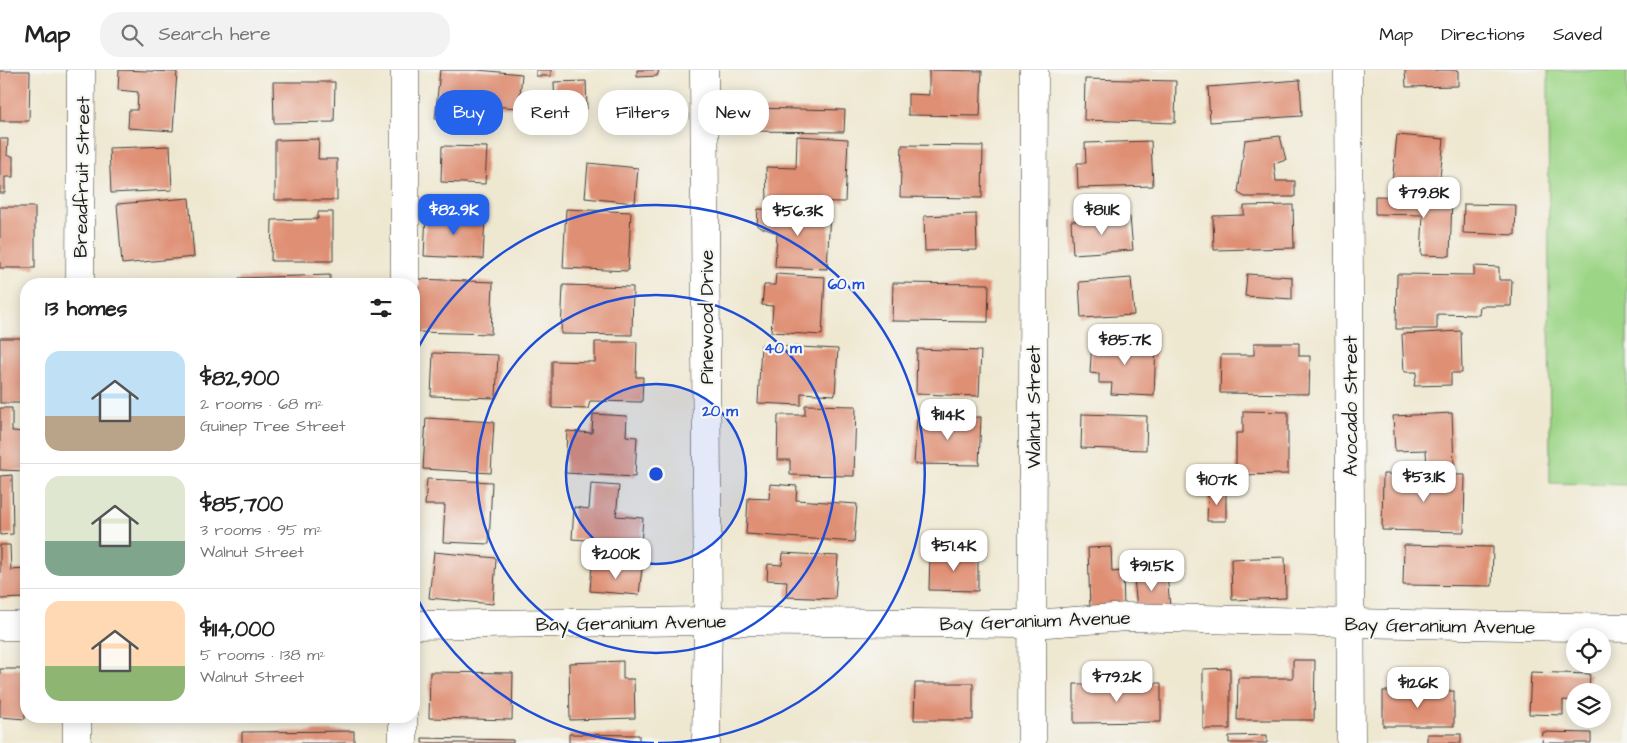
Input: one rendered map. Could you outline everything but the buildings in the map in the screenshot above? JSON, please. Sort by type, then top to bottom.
[{"type":"street","name":"Breadfruit Street","points":[[80,278],[82,70]]},
{"type":"street","points":[[405,70],[405,278]]},
{"type":"street","name":"Pinewood Drive","points":[[704,70],[708,621],[706,743]]},
{"type":"street","name":"Walnut Street","points":[[1032,743],[1034,70]]},
{"type":"street","name":"Avocado Street","points":[[1348,70],[1350,743]]},
{"type":"street","name":"Bay Geranium Avenue","points":[[420,625],[708,621],[1033,624],[1127,617],[1627,628]]},
{"type":"street","points":[[0,626],[20,626]]},
{"type":"street","points":[[77,723],[77,743]]},
{"type":"street","points":[[403,723],[403,743]]},
{"type":"green space","points":[[1548,70],[1627,70],[1627,485],[1550,483]]}]
